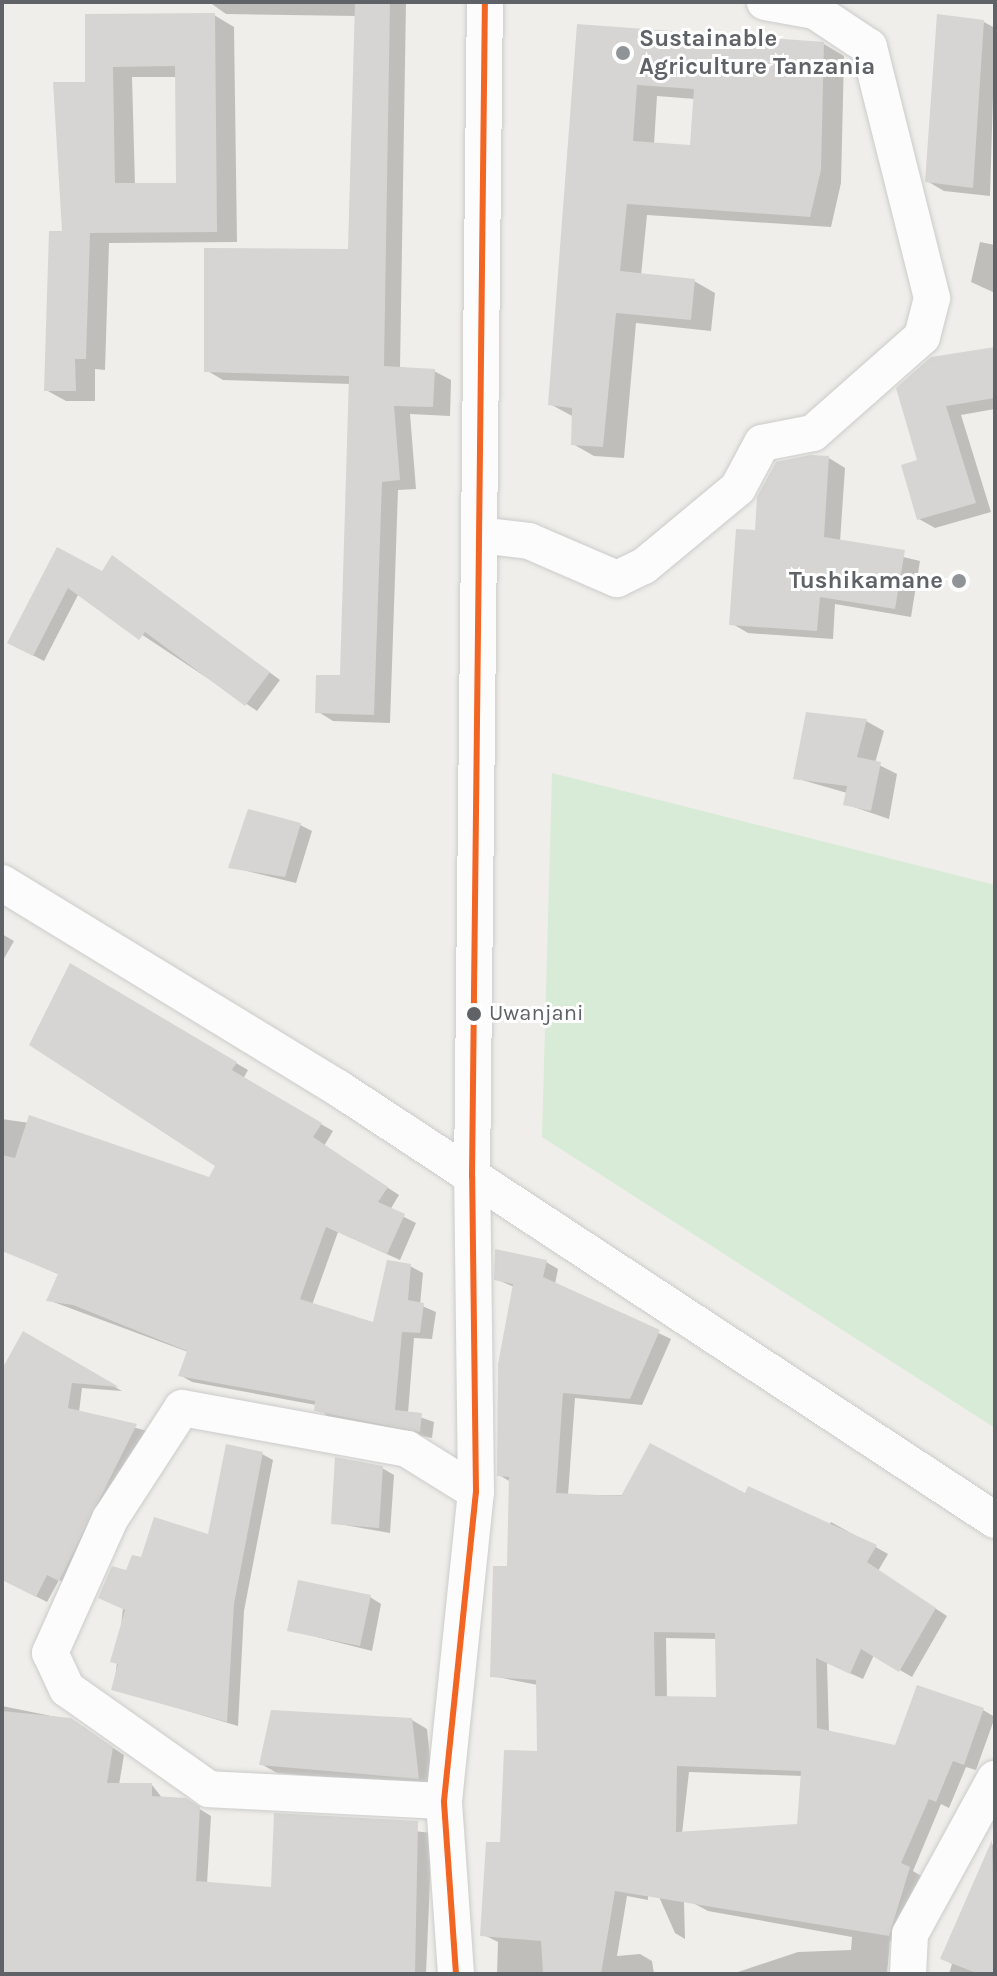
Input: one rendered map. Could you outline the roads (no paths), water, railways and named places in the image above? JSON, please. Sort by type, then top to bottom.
[{"type":"street","points":[[456,1974],[444,1801],[476,1492],[472,1176],[485,2]]},
{"type":"street","points":[[479,535],[529,541],[617,579],[644,566],[738,488],[762,443],[813,433],[922,337],[932,298],[869,47],[815,11],[765,2]]},
{"type":"street","points":[[2,883],[472,1176],[995,1520]]},
{"type":"street","points":[[444,1801],[209,1789],[67,1689],[50,1653],[110,1519],[182,1408],[407,1449],[476,1492]]},
{"type":"street","points":[[908,1974],[910,1934],[995,1779]]},
{"type":"place","name":"Sustainable Agriculture Tanzania","points":[[623,53]]},
{"type":"place","name":"Tushikamane","points":[[959,581]]},
{"type":"place","name":"Uwanjani","points":[[474,1014]]}]
